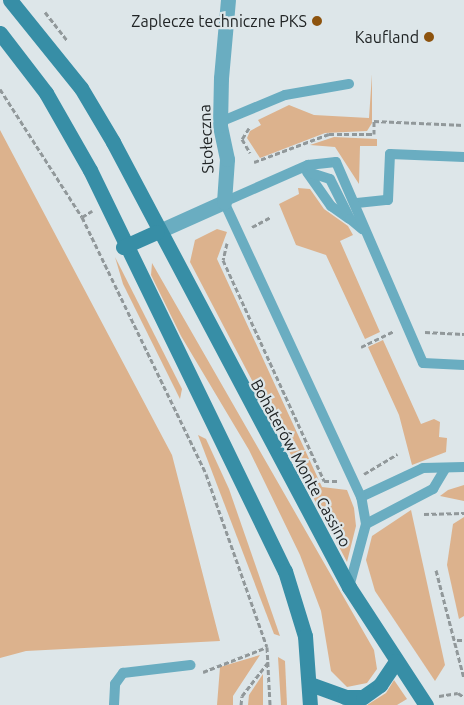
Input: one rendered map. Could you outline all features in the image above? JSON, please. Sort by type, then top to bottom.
[{"type":"street","name":"Bohaterów Monte Cassino","points":[[10,0],[81,88],[348,587],[426,705]]},
{"type":"street","name":"Stołeczna","points":[[224,202],[227,159],[220,122],[228,0]]},
{"type":"street","points":[[0,33],[69,132],[124,247],[225,440],[285,571],[305,636],[310,684],[310,705]]},
{"type":"street","points":[[124,247],[224,202]]},
{"type":"street","points":[[310,684],[345,696],[363,696],[380,685],[396,662]]},
{"type":"lane","points":[[220,122],[285,95],[349,84]]},
{"type":"lane","points":[[357,203],[388,200],[390,154],[464,157]]},
{"type":"lane","points":[[348,587],[366,524],[361,497],[224,202],[325,160],[336,162],[357,203],[362,229],[423,363],[464,365]]},
{"type":"lane","points":[[294,172],[308,172],[330,179],[350,219],[362,229]]},
{"type":"lane","points":[[361,497],[423,468],[446,469],[464,467]]},
{"type":"lane","points":[[366,524],[433,489],[446,469]]},
{"type":"lane","points":[[114,705],[115,684],[124,673],[191,665]]},
{"type":"path","points":[[0,89],[82,216],[206,474],[267,647],[270,705]]},
{"type":"path","points":[[250,153],[242,139],[257,123],[255,108]]},
{"type":"path","points":[[254,162],[330,134],[374,134],[374,121],[464,124]]},
{"type":"path","points":[[424,514],[464,514]]},
{"type":"path","points":[[436,570],[456,640],[464,678]]},
{"type":"path","points":[[456,640],[464,640]]},
{"type":"path","points":[[196,675],[267,647]]},
{"type":"path","points":[[241,705],[242,696],[269,660]]},
{"type":"path","points":[[426,705],[443,694],[464,697]]},
{"type":"shaded area","points":[[372,74],[372,123],[367,131],[325,133],[260,158],[247,138],[250,131],[261,125],[258,120],[289,105],[314,115],[369,118]]},
{"type":"shaded area","points":[[0,130],[172,455],[220,641],[26,651],[0,658]]},
{"type":"shaded area","points":[[334,137],[377,139],[377,146],[360,146],[359,184],[335,147],[310,145]]},
{"type":"shaded area","points":[[298,188],[310,189],[324,209],[348,226],[353,235],[340,241],[380,332],[365,339],[326,255],[296,245],[279,204],[299,194]]},
{"type":"shaded area","points":[[217,229],[227,232],[217,259],[322,487],[347,490],[354,508],[356,526],[347,562],[190,262],[195,240]]},
{"type":"shaded area","points":[[115,257],[182,389],[180,399],[123,284]]},
{"type":"shaded area","points":[[152,263],[374,650],[377,669],[367,683],[347,687],[331,671],[321,611],[300,555],[249,450],[181,336],[151,275]]},
{"type":"shaded area","points":[[383,340],[421,424],[434,419],[440,422],[439,437],[447,438],[446,452],[412,465],[399,415],[368,347]]},
{"type":"shaded area","points":[[198,435],[206,439],[229,489],[280,636],[274,634]]},
{"type":"shaded area","points":[[464,485],[464,501],[440,496],[448,490]]},
{"type":"shaded area","points":[[411,510],[445,665],[435,681],[375,591],[366,560],[372,536]]},
{"type":"shaded area","points":[[464,517],[464,616],[459,619],[447,565],[453,524]]},
{"type":"shaded area","points":[[260,655],[233,696],[233,705],[217,705],[220,667]]},
{"type":"shaded area","points":[[278,657],[285,661],[287,705],[281,705]]},
{"type":"shaded area","points":[[263,674],[263,705],[248,705],[249,695]]},
{"type":"shaded area","points":[[394,680],[407,699],[397,705],[367,705],[386,693]]},
{"type":"place","name":"Zaplecze techniczne PKS","points":[[317,21]]},
{"type":"place","name":"Kaufland","points":[[429,37]]}]
